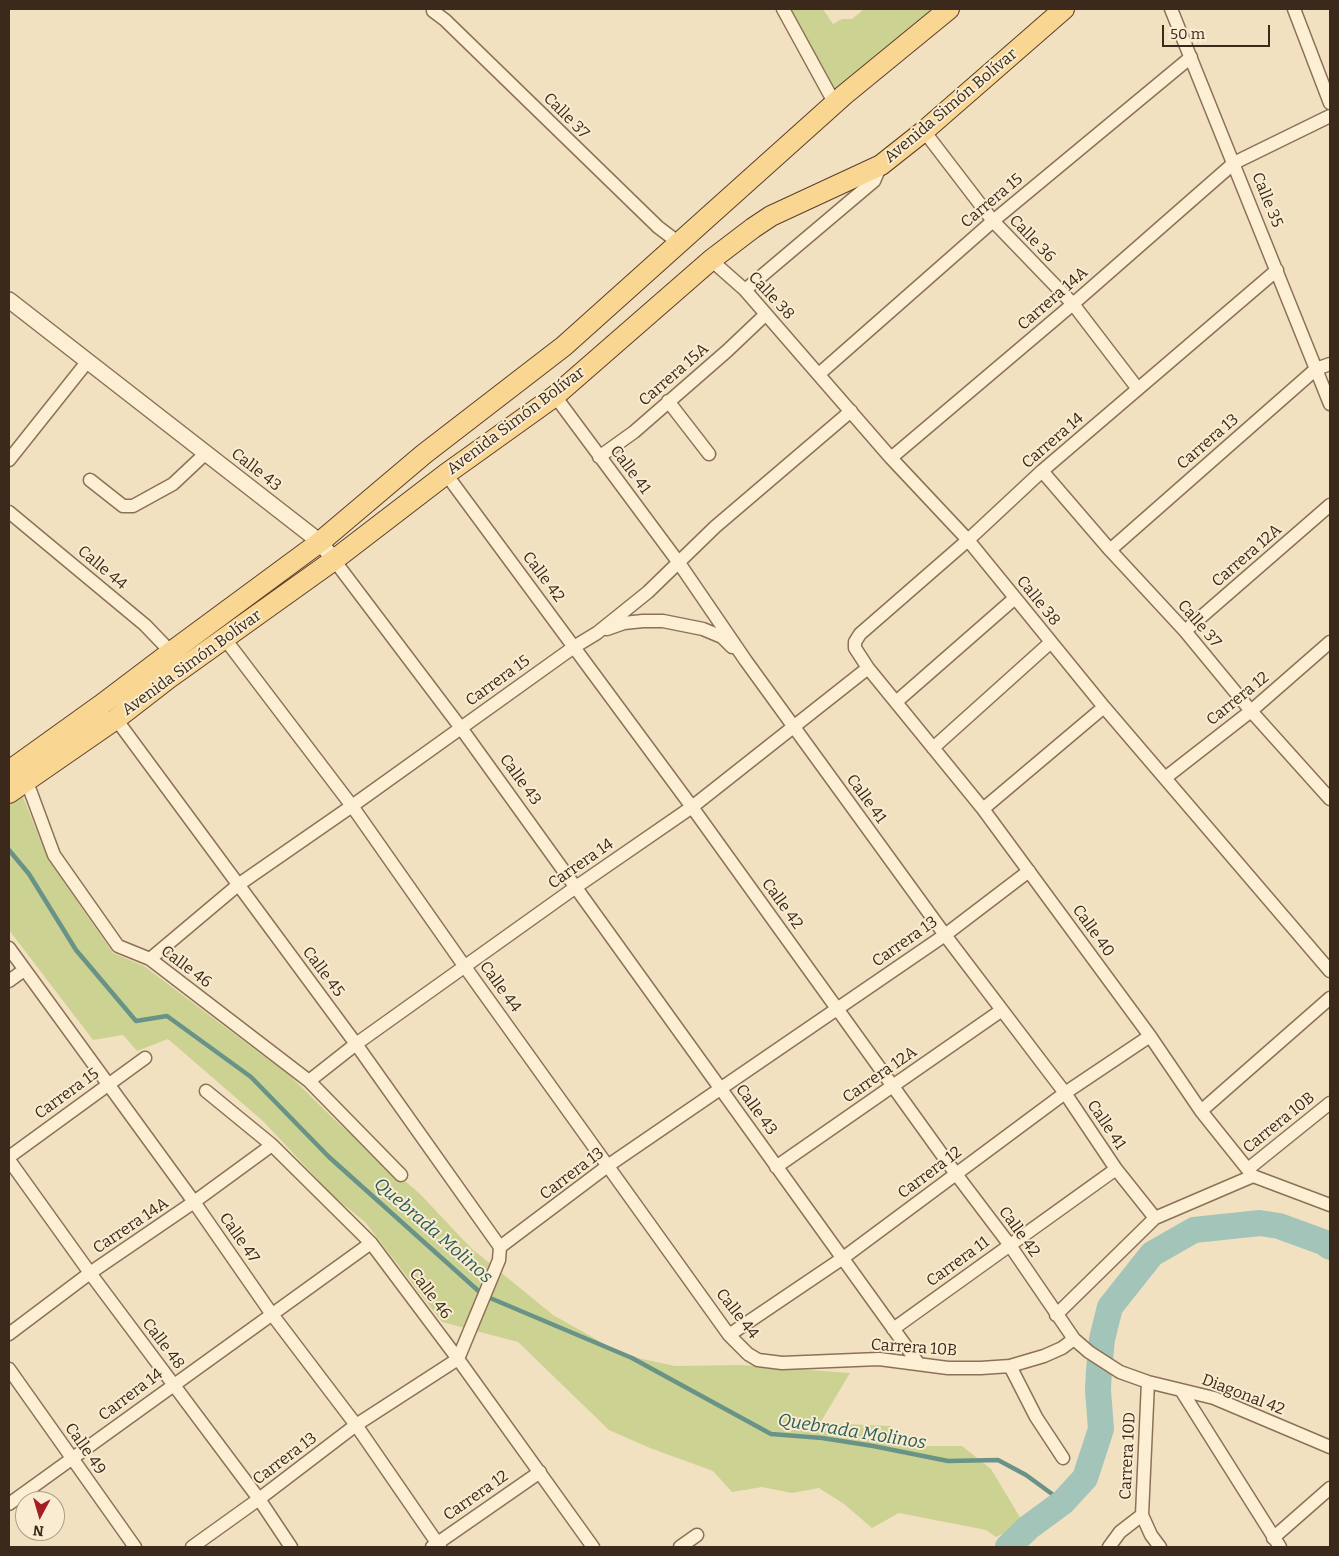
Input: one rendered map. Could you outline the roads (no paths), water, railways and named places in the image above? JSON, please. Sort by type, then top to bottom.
[{"type":"main road","name":"Avenida Simón Bolívar","points":[[9,793],[14,772],[171,652],[320,542],[424,454],[564,346],[835,104],[949,9]]},
{"type":"main road","name":"Avenida Simón Bolívar","points":[[14,772],[116,719],[169,678],[334,560],[446,474],[556,396],[712,260],[753,228],[771,216],[880,165],[924,132],[1064,9]]},
{"type":"main road","points":[[225,639],[312,553],[320,542]]},
{"type":"street","points":[[783,9],[835,104]]},
{"type":"street","name":"Calle 35","points":[[1172,9],[1330,404]]},
{"type":"street","points":[[1294,9],[1330,103]]},
{"type":"street","name":"Calle 37","points":[[433,11],[445,20],[658,227],[679,243]]},
{"type":"street","name":"Carrera 15","points":[[819,374],[993,221],[1191,57]]},
{"type":"street","points":[[1234,163],[1330,116]]},
{"type":"street","name":"Calle 36","points":[[924,132],[993,221],[1072,304],[1138,389]]},
{"type":"street","name":"Carrera 14A","points":[[891,458],[1234,163]]},
{"type":"street","points":[[745,290],[874,181],[880,165]]},
{"type":"street","name":"Calle 38","points":[[712,260],[745,290],[891,458],[968,540],[1104,707],[1329,968]]},
{"type":"street","name":"Carrera 14","points":[[855,642],[860,634],[968,540],[1042,471],[1278,270]]},
{"type":"street","name":"Calle 43","points":[[9,300],[320,542],[461,728],[918,1363]]},
{"type":"street","name":"Carrera 15A","points":[[600,457],[634,432],[727,352],[766,314]]},
{"type":"street","points":[[9,460],[87,362]]},
{"type":"street","name":"Carrera 13","points":[[1110,550],[1316,369],[1330,364]]},
{"type":"street","name":"Calle 41","points":[[556,396],[945,935],[1065,1093],[1116,1168],[1154,1218]]},
{"type":"street","points":[[668,401],[709,454]]},
{"type":"street","name":"Carrera 15","points":[[150,959],[238,885],[574,647],[597,633],[648,592],[763,485],[851,412]]},
{"type":"street","points":[[90,480],[123,506],[133,506],[173,484],[206,453]]},
{"type":"street","name":"Calle 37","points":[[1042,471],[1110,550],[1185,631],[1251,711],[1326,786],[1330,799]]},
{"type":"street","name":"Calle 42","points":[[446,474],[838,1008],[956,1174],[1009,1244],[1074,1339],[1089,1352]]},
{"type":"street","name":"Carrera 12A","points":[[1185,631],[1330,505]]},
{"type":"street","name":"Calle 44","points":[[9,512],[145,626],[171,652]]},
{"type":"street","points":[[896,702],[1015,598]]},
{"type":"street","points":[[597,633],[624,623],[643,620],[676,622],[703,629],[722,638],[746,661]]},
{"type":"street","name":"Calle 44","points":[[225,639],[352,806],[465,967],[730,1335],[748,1354]]},
{"type":"street","name":"Calle 40","points":[[855,642],[857,653],[868,668],[983,809],[1150,1036],[1201,1111],[1250,1172]]},
{"type":"street","points":[[933,748],[1051,642]]},
{"type":"street","name":"Carrera 12","points":[[1165,778],[1251,711],[1330,642]]},
{"type":"street","name":"Carrera 14","points":[[309,1081],[356,1044],[692,807],[868,668]]},
{"type":"street","points":[[983,809],[1104,707]]},
{"type":"street","name":"Calle 45","points":[[116,719],[356,1044],[500,1246]]},
{"type":"street","name":"Calle 46","points":[[14,772],[54,855],[118,946],[150,959],[309,1081],[402,1175]]},
{"type":"street","name":"Carrera 13","points":[[500,1246],[609,1165],[945,935],[1030,872]]},
{"type":"street","name":"Calle 47","points":[[9,948],[194,1202],[271,1313],[356,1425],[436,1546]]},
{"type":"street","points":[[9,981],[24,970]]},
{"type":"street","points":[[1201,1111],[1330,998]]},
{"type":"street","name":"Carrera 12A","points":[[776,1167],[1002,1010]]},
{"type":"street","name":"Carrera 12","points":[[730,1335],[843,1258],[1065,1093],[1150,1036]]},
{"type":"street","name":"Carrera 15","points":[[9,1158],[145,1058]]},
{"type":"street","name":"Calle 46","points":[[206,1091],[272,1145],[370,1243],[458,1359],[594,1547]]},
{"type":"street","name":"Carrera 10B","points":[[1056,1314],[1154,1218],[1250,1172],[1330,1102]]},
{"type":"street","name":"Carrera 14A","points":[[9,1334],[90,1273],[194,1202],[272,1145]]},
{"type":"street","name":"Calle 48","points":[[9,1158],[90,1273],[259,1500],[291,1547]]},
{"type":"street","name":"Carrera 11","points":[[893,1330],[1116,1168]]},
{"type":"street","points":[[1250,1172],[1330,1205]]},
{"type":"street","name":"Carrera 14","points":[[9,1504],[370,1243]]},
{"type":"street","points":[[458,1359],[500,1260],[500,1246]]},
{"type":"street","name":"Carrera 10B","points":[[748,1354],[758,1360],[782,1363],[879,1359],[948,1368],[1010,1366],[1044,1356],[1062,1348],[1074,1339]]},
{"type":"street","name":"Diagonal 42","points":[[1089,1352],[1120,1372],[1148,1382],[1214,1398],[1330,1447]]},
{"type":"street","name":"Carrera 13","points":[[192,1547],[259,1500],[356,1425],[458,1359]]},
{"type":"street","points":[[1010,1366],[1036,1417],[1063,1458]]},
{"type":"street","name":"Calle 49","points":[[9,1369],[135,1547]]},
{"type":"street","name":"Carrera 10D","points":[[1109,1547],[1120,1532],[1142,1515],[1148,1382]]},
{"type":"street","points":[[1181,1390],[1276,1543],[1330,1488]]},
{"type":"street","name":"Carrera 12","points":[[436,1546],[540,1472]]},
{"type":"street","points":[[1142,1515],[1151,1535],[1160,1547]]},
{"type":"street","points":[[680,1547],[697,1534]]},
{"type":"waterway","name":"Quebrada Molinos","points":[[9,850],[29,874],[76,950],[136,1021],[167,1016],[251,1077],[329,1157],[483,1295],[632,1358],[771,1434],[822,1438],[948,1461],[998,1460],[1026,1475],[1063,1502]]},
{"type":"waterway","points":[[1008,1547],[1029,1527],[1063,1502],[1085,1478],[1101,1429],[1098,1390],[1099,1370],[1102,1339],[1110,1307],[1152,1254],[1194,1230],[1260,1223],[1279,1226],[1323,1242],[1330,1247]]}]
